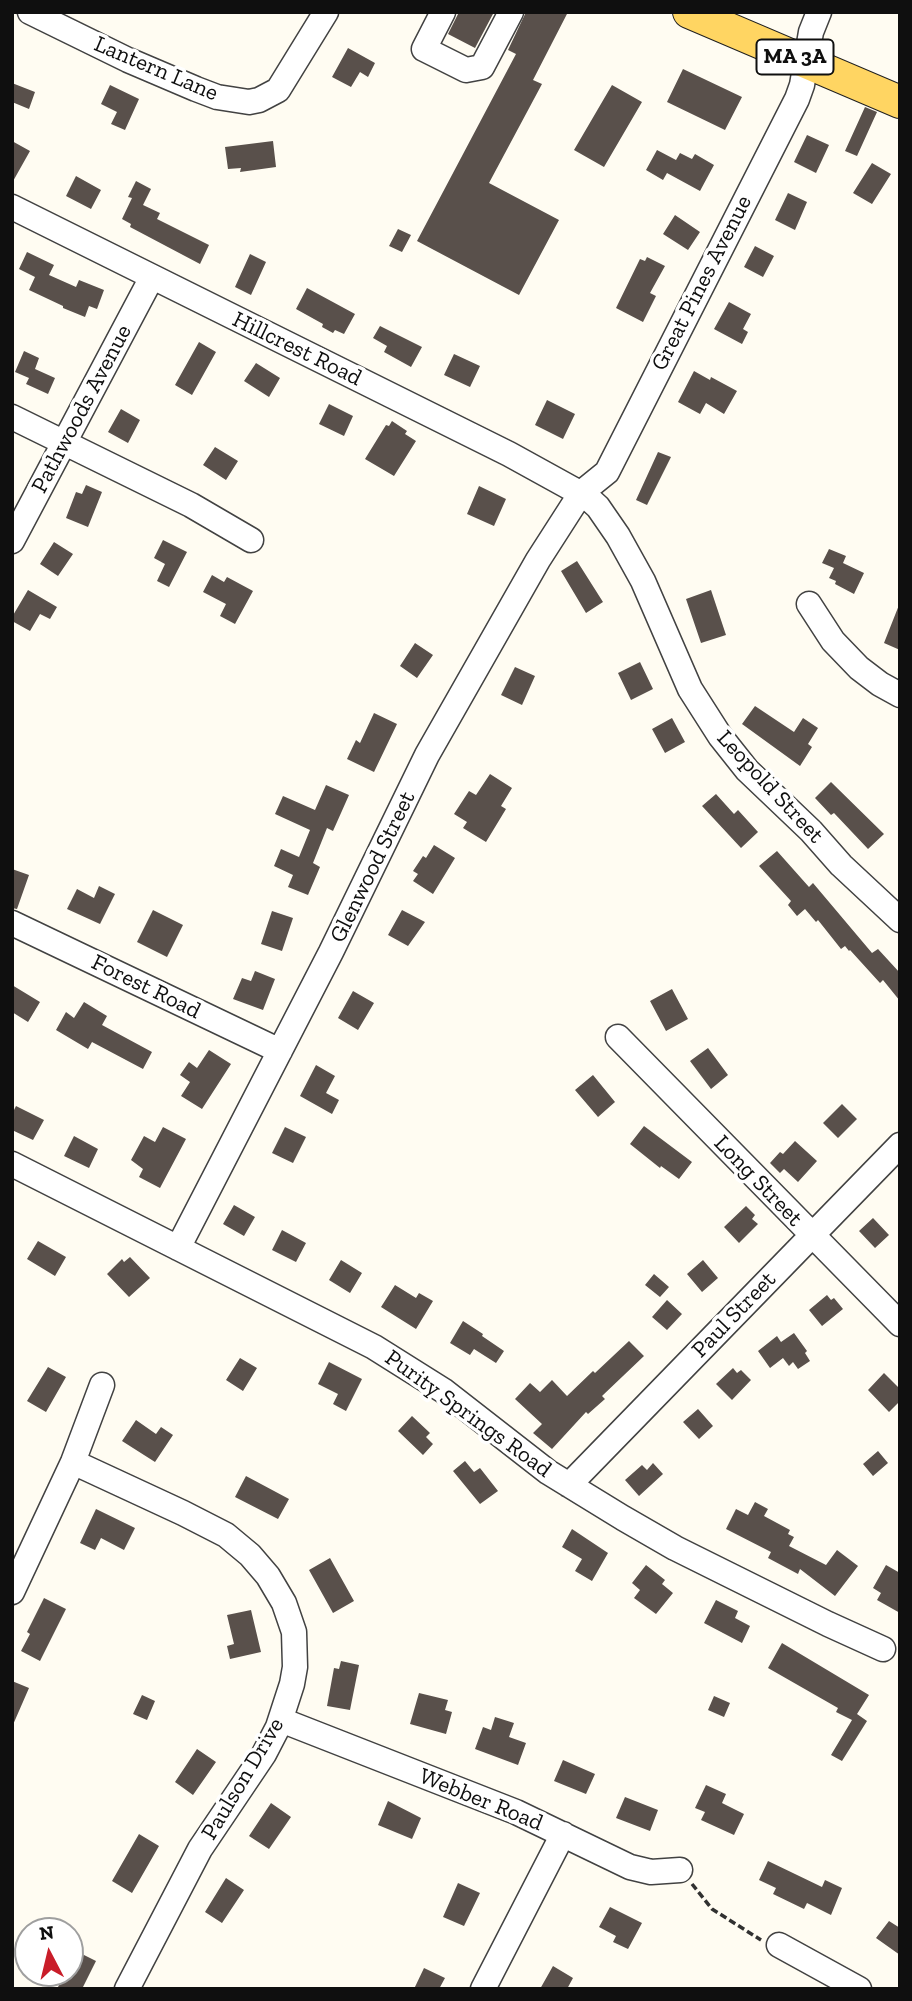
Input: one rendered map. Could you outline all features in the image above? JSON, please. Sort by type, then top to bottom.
[{"type":"main road","name":"MA 3A","points":[[689,12],[900,102]]},
{"type":"street","name":"Lantern Lane","points":[[30,12],[128,60],[196,89],[217,97],[249,102],[278,90],[326,12]]},
{"type":"street","points":[[443,12],[424,49],[466,70],[482,67],[511,12]]},
{"type":"street","name":"Great Pines Avenue","points":[[580,493],[607,472],[797,99],[811,32],[819,12]]},
{"type":"street","name":"Hillcrest Road","points":[[12,207],[509,454],[580,493]]},
{"type":"street","name":"Pathwoods Avenue","points":[[12,541],[152,276]]},
{"type":"street","points":[[12,417],[191,505],[251,540]]},
{"type":"street","name":"Leopold Street","points":[[580,493],[598,506],[618,536],[643,581],[685,679],[720,737],[747,770],[900,920]]},
{"type":"street","name":"Glenwood Street","points":[[178,1248],[345,925],[427,755],[538,560],[580,493]]},
{"type":"street","points":[[809,604],[833,641],[880,684],[900,695]]},
{"type":"street","name":"Forest Road","points":[[12,923],[280,1051]]},
{"type":"street","name":"Long Street","points":[[618,1037],[900,1324]]},
{"type":"street","name":"Paul Street","points":[[569,1486],[900,1145]]},
{"type":"street","name":"Purity Springs Road","points":[[12,1164],[374,1347],[418,1373],[524,1455],[569,1486],[675,1548],[828,1625],[883,1649]]},
{"type":"street","points":[[12,1592],[73,1462],[102,1385]]},
{"type":"street","name":"Paulson Drive","points":[[73,1462],[226,1535],[250,1555],[268,1576],[284,1603],[293,1632],[295,1667],[281,1720],[264,1754],[240,1786],[195,1858],[127,1989]]},
{"type":"street","name":"Webber Road","points":[[281,1720],[500,1806],[630,1867],[651,1872],[680,1870]]},
{"type":"street","points":[[483,1989],[563,1834]]},
{"type":"street","points":[[779,1945],[859,1989]]},
{"type":"path","points":[[680,1870],[712,1909],[776,1949],[779,1945]]},
{"type":"building","points":[[459,12],[494,12],[475,48],[448,34]]},
{"type":"building","points":[[526,12],[568,12],[533,80],[542,84],[489,183],[559,220],[519,295],[417,241],[516,54],[508,50]]},
{"type":"building","points":[[348,48],[375,63],[368,77],[360,72],[351,87],[332,77]]},
{"type":"building","points":[[683,69],[742,97],[725,130],[667,102]]},
{"type":"building","points":[[12,83],[35,92],[29,109],[12,102]]},
{"type":"building","points":[[110,85],[139,99],[125,130],[111,124],[117,112],[101,104]]},
{"type":"building","points":[[612,85],[642,102],[604,167],[574,150]]},
{"type":"building","points":[[865,107],[877,112],[857,156],[845,151]]},
{"type":"building","points":[[807,135],[829,145],[816,173],[794,162]]},
{"type":"building","points":[[12,141],[30,151],[12,183]]},
{"type":"building","points":[[273,141],[276,167],[240,172],[241,168],[228,169],[225,147]]},
{"type":"building","points":[[657,150],[676,160],[680,153],[692,159],[695,154],[714,165],[700,191],[667,173],[663,180],[646,170]]},
{"type":"building","points":[[872,163],[891,174],[872,204],[853,193]]},
{"type":"building","points":[[76,176],[101,190],[91,209],[66,196]]},
{"type":"building","points":[[136,181],[151,189],[143,205],[160,213],[157,219],[209,245],[200,264],[130,227],[131,224],[122,219],[132,198],[128,197]]},
{"type":"building","points":[[788,193],[807,202],[795,230],[775,220]]},
{"type":"building","points":[[675,215],[700,232],[688,250],[663,234]]},
{"type":"building","points":[[398,229],[411,235],[402,252],[389,246]]},
{"type":"building","points":[[755,246],[774,256],[763,277],[744,267]]},
{"type":"building","points":[[27,252],[54,265],[49,275],[76,287],[79,280],[104,290],[97,309],[89,306],[85,317],[29,290],[35,277],[19,269]]},
{"type":"building","points":[[250,254],[266,262],[251,295],[235,287]]},
{"type":"building","points":[[647,257],[665,266],[650,293],[656,296],[643,322],[616,308],[640,259],[645,261]]},
{"type":"building","points":[[307,288],[355,314],[344,334],[335,330],[333,333],[322,327],[323,324],[296,309]]},
{"type":"building","points":[[729,302],[751,314],[743,329],[748,332],[742,344],[714,329]]},
{"type":"building","points":[[380,326],[422,347],[411,367],[384,352],[387,346],[373,338]]},
{"type":"building","points":[[199,342],[216,352],[192,395],[175,385]]},
{"type":"building","points":[[24,351],[39,358],[35,369],[55,378],[48,394],[26,384],[29,378],[15,372]]},
{"type":"building","points":[[454,354],[480,366],[470,387],[444,375]]},
{"type":"building","points":[[256,363],[280,378],[269,397],[244,381]]},
{"type":"building","points":[[694,371],[737,391],[724,414],[706,403],[700,414],[678,402]]},
{"type":"building","points":[[547,400],[575,414],[563,439],[535,425]]},
{"type":"building","points":[[329,404],[353,416],[344,436],[319,424]]},
{"type":"building","points":[[121,409],[140,420],[128,443],[108,432]]},
{"type":"building","points":[[392,421],[416,441],[394,476],[365,459],[386,425],[389,426]]},
{"type":"building","points":[[215,447],[238,461],[226,480],[203,465]]},
{"type":"building","points":[[658,452],[671,457],[647,505],[636,500]]},
{"type":"building","points":[[86,485],[102,492],[88,527],[66,518],[76,492],[82,494]]},
{"type":"building","points":[[479,486],[506,499],[494,526],[467,514]]},
{"type":"building","points":[[163,540],[187,552],[169,587],[157,581],[165,564],[154,558]]},
{"type":"building","points":[[54,542],[73,554],[58,576],[40,564]]},
{"type":"building","points":[[829,549],[846,556],[843,563],[864,573],[854,594],[829,578],[834,568],[822,563]]},
{"type":"building","points":[[577,561],[603,602],[586,613],[561,571]]},
{"type":"building","points":[[212,575],[224,582],[227,577],[253,591],[235,624],[220,616],[226,604],[203,592]]},
{"type":"building","points":[[28,590],[57,607],[50,619],[40,614],[30,631],[12,621]]},
{"type":"building","points":[[711,590],[726,635],[701,643],[686,599]]},
{"type":"building","points":[[900,605],[900,650],[884,643]]},
{"type":"building","points":[[415,643],[433,655],[417,678],[400,666]]},
{"type":"building","points":[[640,662],[653,689],[631,700],[618,673]]},
{"type":"building","points":[[515,667],[535,676],[522,705],[501,695]]},
{"type":"building","points":[[755,706],[794,732],[803,718],[818,728],[808,744],[812,747],[800,766],[742,724]]},
{"type":"building","points":[[374,713],[397,724],[374,772],[347,759],[356,740],[360,743]]},
{"type":"building","points":[[672,718],[685,742],[665,753],[652,729]]},
{"type":"building","points":[[490,774],[512,788],[501,806],[506,809],[486,842],[463,828],[467,822],[454,814],[469,791],[476,795]]},
{"type":"building","points":[[831,782],[884,834],[868,849],[834,813],[831,815],[815,798]]},
{"type":"building","points":[[326,785],[349,795],[333,831],[327,828],[313,863],[320,867],[308,895],[288,887],[293,875],[274,866],[281,849],[299,857],[310,830],[275,814],[283,796],[315,810]]},
{"type":"building","points":[[716,794],[734,814],[738,810],[758,832],[741,848],[702,806]]},
{"type":"building","points":[[434,845],[455,858],[433,894],[413,881],[418,874],[413,871]]},
{"type":"building","points":[[777,851],[809,887],[813,883],[872,953],[878,949],[900,973],[900,1001],[883,980],[880,983],[850,950],[845,946],[841,949],[818,920],[816,922],[805,909],[797,916],[788,905],[791,901],[759,866]]},
{"type":"building","points":[[12,869],[29,875],[17,909],[12,908]]},
{"type":"building","points":[[99,886],[115,894],[100,924],[67,909],[77,889],[94,898]]},
{"type":"building","points":[[153,910],[183,925],[167,957],[137,942]]},
{"type":"building","points":[[402,910],[425,922],[408,946],[388,935]]},
{"type":"building","points":[[272,911],[293,918],[282,951],[261,944]]},
{"type":"building","points":[[255,971],[275,979],[263,1010],[233,999],[242,978],[251,981]]},
{"type":"building","points":[[12,985],[40,1002],[28,1022],[12,1012]]},
{"type":"building","points":[[672,989],[688,1019],[666,1031],[650,1001]]},
{"type":"building","points":[[353,991],[374,1003],[358,1030],[338,1018]]},
{"type":"building","points":[[84,1002],[107,1016],[102,1025],[152,1052],[143,1069],[92,1042],[88,1049],[56,1030],[66,1012],[74,1018]]},
{"type":"building","points":[[708,1048],[728,1075],[711,1089],[690,1061]]},
{"type":"building","points":[[209,1050],[231,1064],[202,1109],[181,1096],[190,1082],[180,1075],[189,1062],[197,1068]]},
{"type":"building","points":[[316,1065],[335,1076],[326,1093],[339,1100],[332,1114],[300,1096]]},
{"type":"building","points":[[593,1075],[615,1102],[598,1117],[575,1090]]},
{"type":"building","points":[[842,1104],[857,1119],[838,1138],[823,1123]]},
{"type":"building","points":[[16,1106],[44,1120],[33,1140],[12,1130],[12,1114]]},
{"type":"building","points":[[644,1126],[692,1162],[679,1179],[630,1144]]},
{"type":"building","points":[[163,1127],[186,1139],[160,1188],[139,1177],[143,1169],[131,1160],[144,1136],[155,1142]]},
{"type":"building","points":[[285,1127],[306,1137],[293,1163],[272,1153]]},
{"type":"building","points":[[74,1136],[98,1149],[89,1168],[64,1156]]},
{"type":"building","points":[[795,1141],[817,1161],[798,1182],[784,1169],[780,1173],[770,1163]]},
{"type":"building","points":[[234,1205],[255,1217],[244,1236],[223,1224]]},
{"type":"building","points":[[746,1206],[755,1215],[752,1219],[758,1224],[739,1243],[724,1227]]},
{"type":"building","points":[[873,1218],[889,1235],[875,1248],[859,1231]]},
{"type":"building","points":[[282,1230],[306,1243],[296,1262],[272,1250]]},
{"type":"building","points":[[38,1241],[66,1257],[55,1276],[27,1259]]},
{"type":"building","points":[[130,1257],[150,1278],[129,1297],[107,1274],[122,1259],[124,1262]]},
{"type":"building","points":[[341,1260],[362,1273],[350,1293],[329,1280]]},
{"type":"building","points":[[703,1260],[718,1278],[702,1292],[687,1274]]},
{"type":"building","points":[[654,1274],[669,1287],[660,1297],[645,1285]]},
{"type":"building","points":[[395,1285],[416,1298],[419,1293],[433,1301],[416,1329],[381,1307]]},
{"type":"building","points":[[827,1295],[831,1300],[834,1298],[843,1309],[822,1326],[809,1310]]},
{"type":"building","points":[[667,1300],[682,1314],[667,1330],[652,1317]]},
{"type":"building","points":[[463,1321],[504,1351],[496,1363],[474,1349],[470,1355],[450,1343]]},
{"type":"building","points":[[794,1333],[807,1351],[805,1353],[810,1361],[798,1369],[793,1362],[789,1366],[783,1358],[770,1368],[758,1351],[777,1336],[781,1342]]},
{"type":"building","points":[[629,1341],[644,1356],[602,1396],[605,1399],[588,1414],[586,1412],[552,1449],[533,1433],[542,1424],[515,1399],[530,1383],[540,1392],[552,1380],[567,1396]]},
{"type":"building","points":[[240,1358],[257,1368],[243,1391],[226,1380]]},
{"type":"building","points":[[329,1362],[362,1379],[346,1411],[333,1404],[338,1394],[318,1384]]},
{"type":"building","points":[[48,1367],[66,1377],[46,1412],[27,1401]]},
{"type":"building","points":[[733,1368],[737,1373],[741,1370],[751,1380],[732,1400],[716,1384]]},
{"type":"building","points":[[884,1373],[900,1389],[900,1401],[889,1412],[868,1390]]},
{"type":"building","points":[[698,1409],[713,1426],[699,1439],[683,1422]]},
{"type":"building","points":[[412,1416],[430,1433],[426,1437],[433,1444],[423,1455],[398,1431]]},
{"type":"building","points":[[136,1420],[156,1434],[161,1427],[173,1435],[155,1462],[122,1441]]},
{"type":"building","points":[[878,1451],[888,1463],[873,1476],[863,1464]]},
{"type":"building","points":[[465,1461],[474,1472],[480,1468],[498,1491],[480,1504],[453,1471]]},
{"type":"building","points":[[653,1463],[663,1474],[639,1496],[625,1480],[642,1465],[647,1470]]},
{"type":"building","points":[[246,1476],[289,1499],[278,1519],[235,1497]]},
{"type":"building","points":[[755,1502],[768,1509],[764,1516],[790,1530],[788,1534],[794,1537],[789,1546],[826,1565],[837,1550],[858,1566],[835,1596],[800,1569],[798,1574],[768,1558],[771,1552],[726,1529],[736,1509],[748,1515]]},
{"type":"building","points":[[96,1509],[135,1528],[124,1550],[101,1538],[95,1550],[80,1543]]},
{"type":"building","points":[[572,1529],[608,1553],[592,1581],[575,1571],[582,1559],[562,1547]]},
{"type":"building","points":[[330,1558],[354,1601],[333,1613],[309,1570]]},
{"type":"building","points":[[646,1565],[665,1580],[662,1584],[673,1593],[656,1614],[634,1598],[640,1590],[632,1583]]},
{"type":"building","points":[[886,1565],[900,1573],[900,1613],[877,1600],[881,1593],[873,1588]]},
{"type":"building","points":[[44,1598],[66,1609],[40,1661],[21,1651]]},
{"type":"building","points":[[716,1600],[738,1611],[735,1618],[750,1626],[742,1643],[704,1623]]},
{"type":"building","points":[[251,1610],[261,1652],[230,1659],[227,1646],[234,1644],[227,1615]]},
{"type":"building","points":[[782,1643],[869,1695],[857,1714],[867,1721],[842,1761],[831,1755],[852,1720],[836,1712],[838,1708],[768,1668]]},
{"type":"building","points":[[341,1661],[359,1665],[350,1710],[327,1706],[334,1668],[339,1669]]},
{"type":"building","points":[[12,1681],[29,1688],[12,1727]]},
{"type":"building","points":[[419,1693],[448,1700],[445,1710],[452,1712],[446,1734],[410,1724]]},
{"type":"building","points":[[142,1695],[155,1701],[147,1720],[133,1714]]},
{"type":"building","points":[[714,1696],[730,1703],[724,1717],[708,1710]]},
{"type":"building","points":[[495,1717],[514,1723],[509,1737],[526,1743],[518,1765],[475,1749],[483,1727],[491,1730]]},
{"type":"building","points":[[197,1749],[216,1762],[193,1795],[175,1782]]},
{"type":"building","points":[[563,1760],[595,1774],[586,1794],[554,1781]]},
{"type":"building","points":[[706,1785],[726,1794],[722,1803],[744,1814],[734,1835],[701,1820],[705,1812],[695,1808]]},
{"type":"building","points":[[625,1797],[658,1810],[650,1831],[616,1818]]},
{"type":"building","points":[[388,1801],[421,1818],[412,1839],[378,1825]]},
{"type":"building","points":[[271,1803],[291,1817],[269,1849],[249,1836]]},
{"type":"building","points":[[139,1834],[159,1846],[132,1893],[112,1881]]},
{"type":"building","points":[[768,1861],[822,1887],[825,1880],[842,1888],[831,1915],[807,1903],[804,1909],[773,1894],[776,1888],[759,1880]]},
{"type":"building","points":[[226,1878],[244,1890],[222,1923],[205,1912]]},
{"type":"building","points":[[458,1883],[480,1893],[464,1926],[443,1917]]},
{"type":"building","points":[[610,1907],[642,1923],[628,1949],[613,1942],[616,1936],[599,1927]]},
{"type":"building","points":[[889,1921],[900,1928],[900,1955],[876,1938]]},
{"type":"building","points":[[84,1955],[96,1961],[84,1985]]},
{"type":"building","points":[[553,1966],[573,1978],[567,1989],[540,1989]]},
{"type":"building","points":[[424,1968],[445,1978],[439,1989],[414,1989]]},
{"type":"building","points":[[58,1987],[83,1987],[82,1989],[57,1989]]}]
